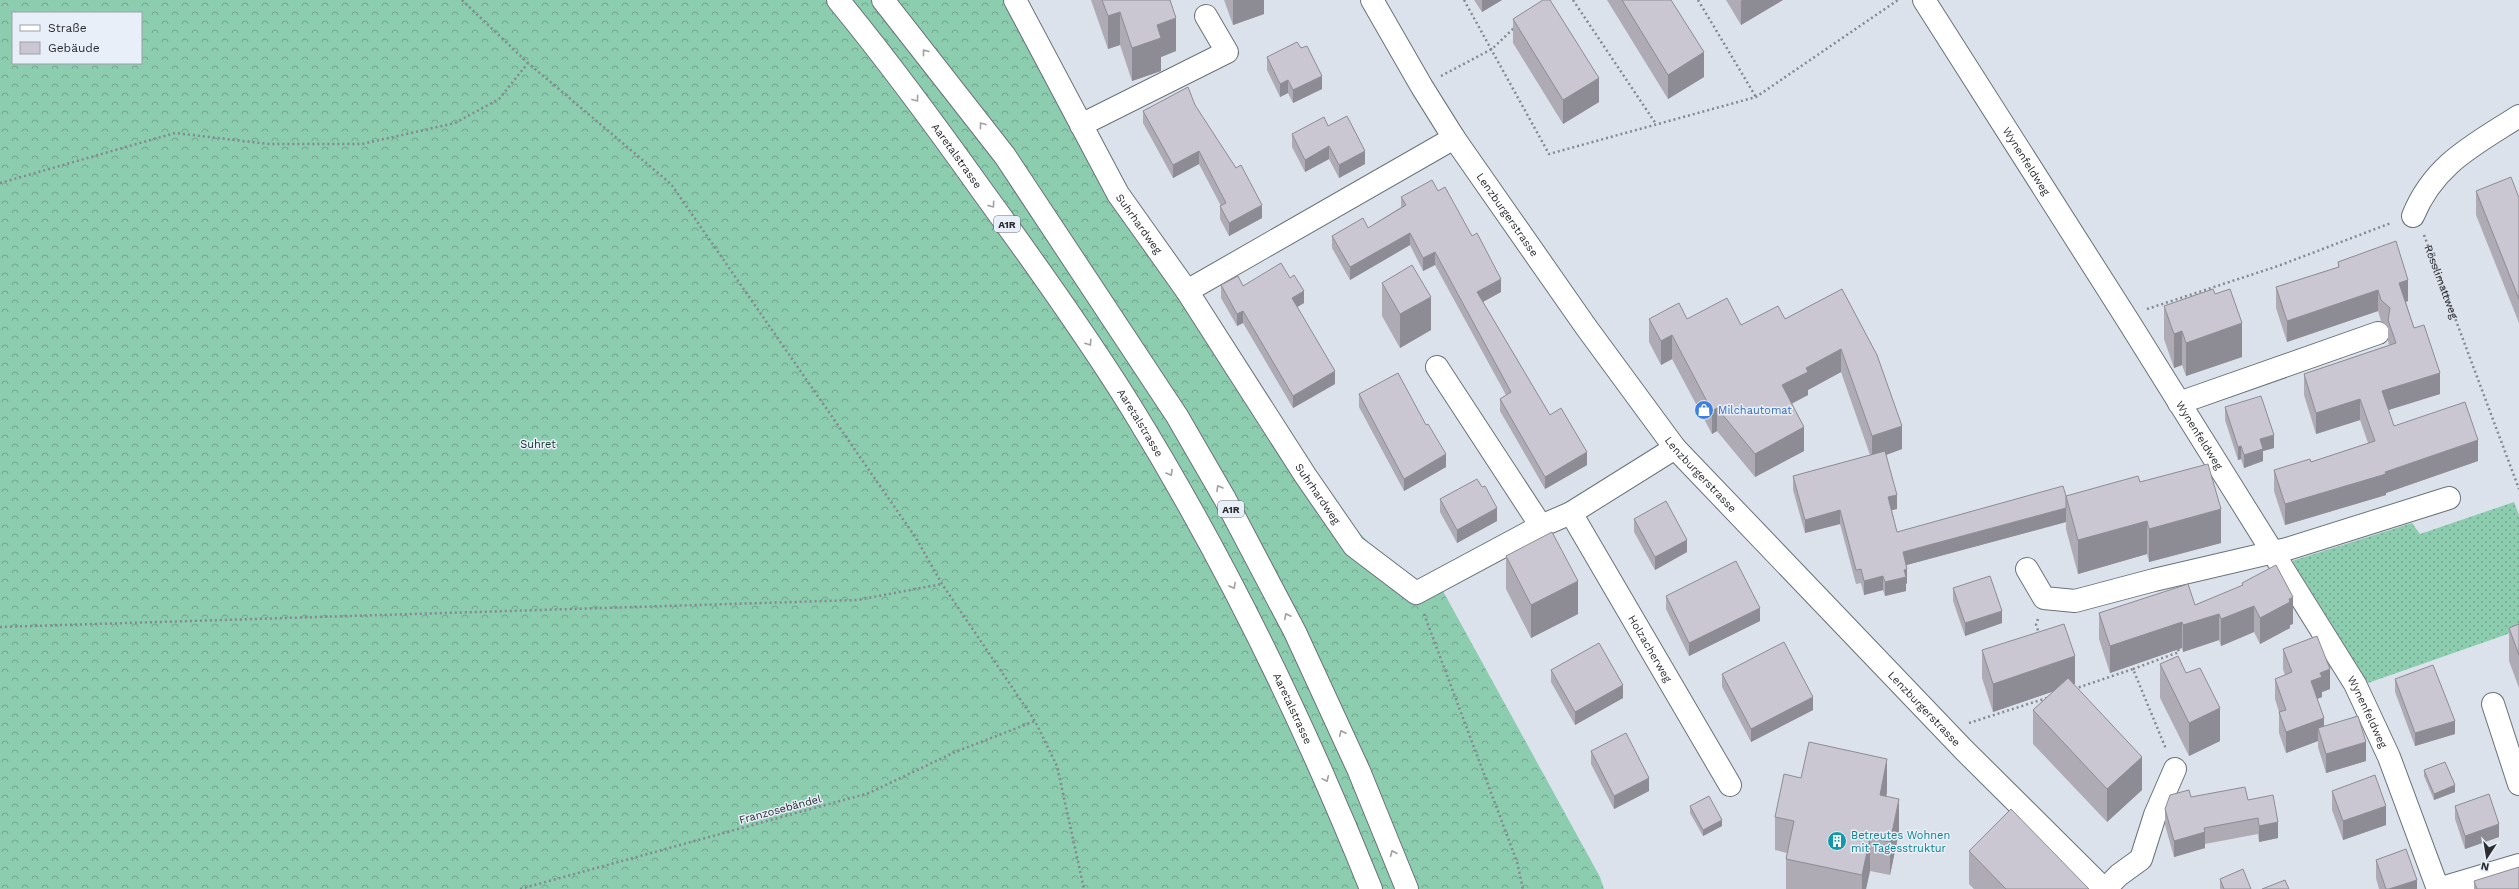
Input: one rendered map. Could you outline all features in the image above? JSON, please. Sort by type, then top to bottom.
[{"type":"main road","points":[[822,0],[894,68]]},
{"type":"main road","name":"Aaretalstrasse","points":[[838,0],[894,68],[1044,276],[1130,405],[1177,485],[1273,665],[1334,796],[1371,889]]},
{"type":"main road","name":"A1R","points":[[883,0],[1005,156],[1180,422],[1225,499],[1295,632],[1359,771],[1407,889]]},
{"type":"main road","name":"Suhrhardweg","points":[[1015,0],[1118,194],[1187,291],[1305,475],[1354,546],[1416,593]]},
{"type":"main road","name":"Lenzburgerstrasse","points":[[1372,0],[1422,87],[1454,138],[1586,327],[1675,448],[1946,730],[2105,889]]},
{"type":"main road","name":"Wynenfeldweg","points":[[1924,0],[2127,319],[2355,684],[2390,757],[2438,889]]},
{"type":"main road","points":[[1081,125],[1227,52],[1206,16]]},
{"type":"main road","points":[[2413,216],[2421,196],[2435,176],[2459,155],[2519,116]]},
{"type":"main road","points":[[1187,291],[1454,138]]},
{"type":"main road","points":[[2179,403],[2378,333]]},
{"type":"main road","points":[[1437,367],[1541,526]]},
{"type":"main road","points":[[1416,593],[1541,526],[1571,513],[1675,448]]},
{"type":"main road","points":[[2027,569],[2044,598],[2075,601],[2154,580],[2274,553],[2449,498]]},
{"type":"main road","name":"Holzacherweg","points":[[1571,513],[1730,785]]},
{"type":"main road","points":[[2493,704],[2519,784]]},
{"type":"main road","points":[[2105,889],[2119,875],[2141,859],[2155,815],[2175,769]]},
{"type":"main road","points":[[2438,889],[2519,865]]},
{"type":"path","points":[[462,0],[528,63],[671,184],[916,538],[942,584],[1035,721],[1057,766],[1084,889]]},
{"type":"path","points":[[1464,0],[1549,154],[1756,97],[1898,0]]},
{"type":"path","points":[[1573,0],[1656,124]]},
{"type":"path","points":[[1698,0],[1756,97]]},
{"type":"path","points":[[1422,87],[1492,49],[1521,22]]},
{"type":"path","points":[[0,183],[175,133],[269,144],[362,144],[455,123],[498,100],[528,63]]},
{"type":"path","points":[[2127,319],[2141,311],[2278,266],[2413,216]]},
{"type":"path","name":"Rösslimattweg","points":[[2413,216],[2423,232],[2518,482],[2519,489]]},
{"type":"path","points":[[0,627],[857,600],[942,584]]},
{"type":"path","points":[[1416,593],[1517,862],[1523,889]]},
{"type":"path","points":[[2041,638],[2036,625],[2044,598]]},
{"type":"path","points":[[2072,690],[2179,652],[2176,645]]},
{"type":"path","points":[[2132,669],[2175,769]]},
{"type":"path","points":[[1946,730],[2051,697]]},
{"type":"path","name":"Franzosebändel","points":[[520,889],[869,793],[955,752],[1035,721]]},
{"type":"green space","name":"Suhret","points":[[0,0],[1015,0],[1118,194],[1305,475],[1416,593],[1438,582],[1600,877],[1604,889],[0,889]]},
{"type":"green space","points":[[2514,502],[2519,515],[2519,630],[2368,683],[2292,561],[2412,523],[2420,534]]},
{"type":"building","points":[[1102,0],[1170,0],[1176,18],[1157,25],[1161,38],[1132,48],[1120,12],[1108,16]]},
{"type":"building","points":[[1543,0],[1550,0],[1599,78],[1563,100],[1513,19]]},
{"type":"building","points":[[1622,0],[1671,0],[1704,52],[1668,75]]},
{"type":"building","points":[[1297,42],[1301,48],[1307,46],[1322,76],[1293,90],[1288,80],[1280,84],[1267,57]]},
{"type":"building","points":[[1188,87],[1195,105],[1236,168],[1241,165],[1262,205],[1229,223],[1220,206],[1226,203],[1199,151],[1173,165],[1143,111]]},
{"type":"building","points":[[1347,116],[1365,151],[1339,165],[1329,146],[1305,160],[1292,134],[1324,117],[1328,126]]},
{"type":"building","points":[[2511,177],[2519,198],[2519,299],[2476,191]]},
{"type":"building","points":[[1432,180],[1438,191],[1445,187],[1472,236],[1477,233],[1501,279],[1477,292],[1550,415],[1561,408],[1587,452],[1545,477],[1500,399],[1511,392],[1435,252],[1423,258],[1410,233],[1350,267],[1332,236],[1363,218],[1368,228],[1406,205],[1401,197]]},
{"type":"building","points":[[2396,241],[2408,280],[2399,283],[2414,328],[2424,325],[2440,373],[2382,391],[2394,426],[2465,402],[2478,440],[2385,472],[2386,474],[2285,504],[2274,470],[2310,459],[2311,462],[2375,441],[2360,399],[2316,413],[2304,374],[2396,343],[2388,320],[2390,308],[2381,300],[2378,290],[2287,321],[2276,287],[2339,267],[2338,262]]},
{"type":"building","points":[[1281,263],[1290,278],[1294,275],[1304,291],[1292,298],[1335,371],[1293,396],[1243,311],[1237,314],[1221,285],[1238,276],[1243,286]]},
{"type":"building","points":[[1412,265],[1431,297],[1400,314],[1382,283]]},
{"type":"building","points":[[1842,289],[1877,355],[1902,426],[1872,436],[1841,349],[1806,368],[1808,372],[1782,385],[1804,427],[1755,454],[1717,408],[1712,411],[1672,335],[1661,341],[1649,319],[1679,303],[1687,319],[1727,298],[1741,325],[1778,306],[1785,319]]},
{"type":"building","points":[[2213,289],[2215,294],[2230,289],[2242,323],[2186,343],[2182,331],[2174,334],[2164,306]]},
{"type":"building","points":[[1398,373],[1426,425],[1428,424],[1446,454],[1404,479],[1359,394]]},
{"type":"building","points":[[2261,396],[2274,435],[2260,439],[2263,449],[2244,455],[2241,446],[2238,447],[2225,407]]},
{"type":"building","points":[[1885,451],[1897,495],[1888,497],[1897,532],[2063,486],[2066,496],[2066,508],[1903,552],[1907,569],[1904,570],[1906,577],[1885,582],[1883,576],[1864,581],[1861,569],[1856,570],[1840,510],[1805,520],[1793,476]]},
{"type":"building","points":[[2208,464],[2221,509],[2149,529],[2147,521],[2078,540],[2066,496],[2138,476],[2140,482]]},
{"type":"building","points":[[1477,479],[1482,487],[1485,486],[1497,508],[1457,530],[1440,499]]},
{"type":"building","points":[[1666,501],[1687,540],[1655,557],[1634,519]]},
{"type":"building","points":[[1552,532],[1578,581],[1531,605],[1506,556]]},
{"type":"building","points":[[1736,561],[1760,608],[1689,643],[1666,596]]},
{"type":"building","points":[[2276,565],[2293,597],[2289,599],[2290,602],[2260,618],[2254,606],[2221,619],[2219,614],[2183,625],[2182,622],[2110,646],[2099,613],[2188,584],[2195,605],[2243,585],[2242,583]]},
{"type":"building","points":[[1990,576],[2002,611],[1965,623],[1953,588]]},
{"type":"building","points":[[2064,624],[2075,656],[1993,684],[1982,650]]},
{"type":"building","points":[[2519,624],[2519,655],[2509,628]]},
{"type":"building","points":[[2317,636],[2330,669],[2320,673],[2322,677],[2311,681],[2324,718],[2286,732],[2279,712],[2286,710],[2275,679],[2292,672],[2283,649]]},
{"type":"building","points":[[1784,642],[1813,697],[1751,729],[1722,674]]},
{"type":"building","points":[[1599,643],[1623,685],[1575,712],[1551,670]]},
{"type":"building","points":[[2178,656],[2186,673],[2200,668],[2220,708],[2189,723],[2160,664]]},
{"type":"building","points":[[2433,665],[2455,721],[2415,733],[2395,679]]},
{"type":"building","points":[[2068,678],[2142,757],[2107,789],[2033,710]]},
{"type":"building","points":[[2358,716],[2366,742],[2326,754],[2318,728]]},
{"type":"building","points":[[1626,733],[1649,778],[1614,796],[1591,751]]},
{"type":"building","name":"Betreutes Wohnen mit Tagesstruktur","points":[[1809,742],[1887,759],[1880,795],[1899,799],[1890,842],[1870,838],[1862,875],[1786,859],[1794,821],[1775,817],[1784,774],[1801,778]]},
{"type":"building","points":[[2445,762],[2455,785],[2434,794],[2424,770]]},
{"type":"building","points":[[2375,775],[2386,806],[2343,821],[2332,791]]},
{"type":"building","points":[[2245,787],[2248,800],[2273,795],[2278,822],[2259,826],[2258,818],[2204,828],[2205,832],[2174,841],[2165,809],[2170,795],[2189,790],[2191,797]]},
{"type":"building","points":[[2489,794],[2499,824],[2465,836],[2455,806]]},
{"type":"building","points":[[1709,796],[1722,820],[1703,830],[1690,806]]},
{"type":"building","points":[[2011,809],[2089,889],[2006,889],[1969,851]]},
{"type":"building","points":[[2406,849],[2417,880],[2386,889],[2376,860]]},
{"type":"building","points":[[2519,867],[2519,889],[2477,889],[2474,881]]},
{"type":"building","points":[[2243,869],[2251,889],[2224,889],[2220,879]]},
{"type":"building","points":[[2285,880],[2289,889],[2262,889]]},
{"type":"place","name":"Milchautomat","points":[[1704,410]]},
{"type":"place","name":"Betreutes Wohnen mit Tagesstruktur","points":[[1837,841]]}]
